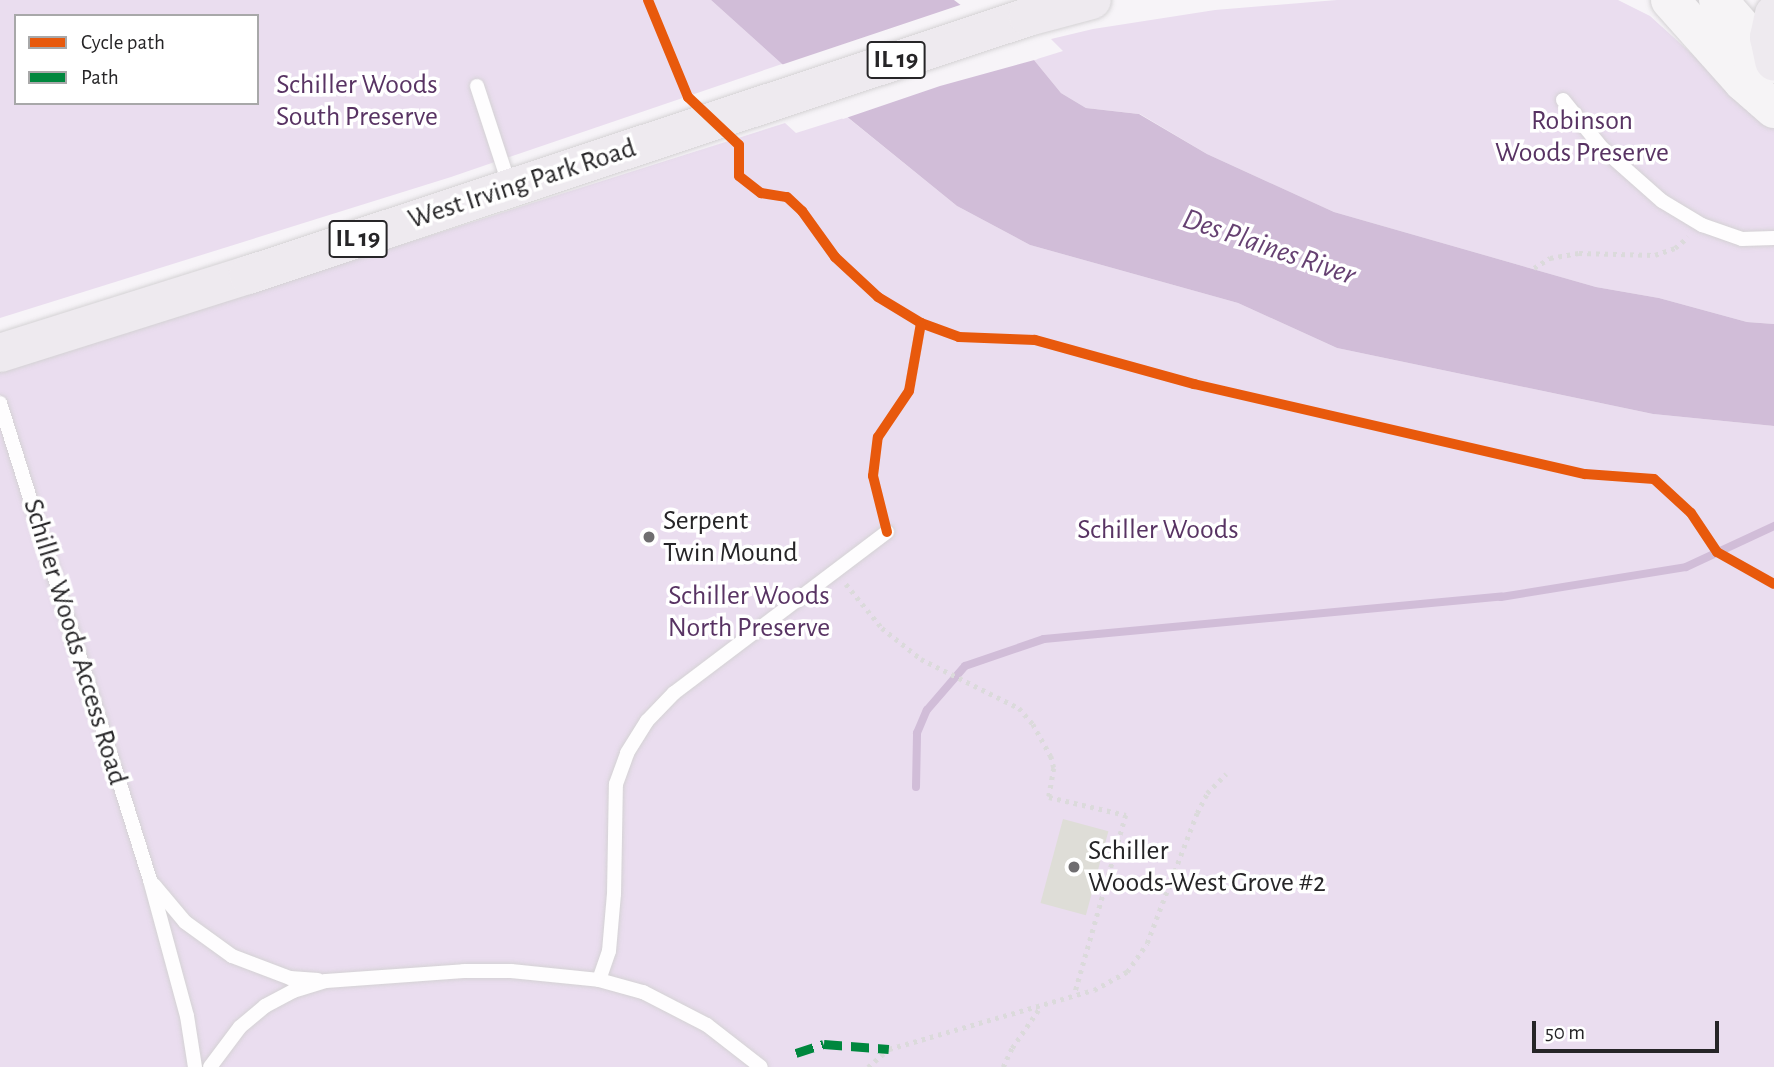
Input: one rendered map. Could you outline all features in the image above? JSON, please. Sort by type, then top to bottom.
[{"type":"main road","name":"West Irving Park Road","points":[[0,353],[1028,17],[1092,0]]},
{"type":"main road","points":[[1670,0],[1742,82],[1774,109]]},
{"type":"main road","points":[[1718,0],[1774,63]]},
{"type":"main road","points":[[1774,14],[1769,37],[1774,63]]},
{"type":"lane","points":[[477,86],[511,188]]},
{"type":"lane","points":[[1563,100],[1602,148],[1662,201],[1702,225],[1742,239],[1774,238]]},
{"type":"lane","name":"Schiller Woods Access Road","points":[[0,403],[150,880],[187,1016],[195,1067]]},
{"type":"lane","points":[[599,980],[609,951],[614,894],[617,784],[627,753],[647,721],[674,693],[887,532]]},
{"type":"lane","name":"Schiller Woods Access Road","points":[[150,880],[185,922],[232,956],[290,978],[326,981],[511,971],[599,980],[643,992],[675,1007],[707,1025],[761,1067]]},
{"type":"lane","name":"Schiller Woods Access Road","points":[[210,1067],[240,1027],[265,1006],[293,991],[326,981]]},
{"type":"path","points":[[1534,268],[1550,258],[1579,253],[1655,255],[1675,248],[1702,225]]},
{"type":"path","points":[[887,532],[873,476],[878,438],[909,391],[921,323]]},
{"type":"path","points":[[835,571],[881,628],[921,659],[1019,708],[1039,733],[1051,756],[1054,768],[1049,797],[1126,815],[1075,993]]},
{"type":"path","points":[[868,1067],[889,1049],[990,1018],[1040,1007],[1111,983],[1136,961],[1152,930],[1197,813],[1207,793],[1226,774]]},
{"type":"path","points":[[1003,1067],[1012,1048],[1040,1007]]},
{"type":"green space","name":"Schiller Woods South Preserve","points":[[0,0],[711,0],[782,64],[451,177],[0,318]]},
{"type":"green space","name":"Robinson Woods Preserve","points":[[1337,0],[1618,0],[1650,16],[1774,128],[1774,324],[1747,322],[1659,298],[1596,287],[1334,212],[1207,154],[1140,114],[1086,108],[1061,93],[1034,60],[1063,51],[1051,39],[1093,29],[1215,10]]},
{"type":"green space","name":"Schiller Woods North Preserve","points":[[847,117],[957,206],[1030,245],[1238,303],[1337,348],[1653,414],[1774,426],[1774,1067],[0,1067],[0,372],[785,123],[796,133]]},
{"type":"water","name":"Des Plaines River","points":[[711,0],[954,0],[1034,60],[1061,93],[1086,108],[1139,114],[1207,154],[1334,212],[1596,287],[1659,298],[1747,322],[1774,324],[1774,426],[1653,414],[1337,348],[1238,303],[1030,245],[957,206],[782,64]]},
{"type":"pier","points":[[966,3],[1038,59],[940,86],[843,119],[778,66]]},
{"type":"building","name":"Schiller Woods-West Grove #2","points":[[1063,819],[1108,831],[1086,915],[1040,903]]},
{"type":"waterway","points":[[916,787],[917,733],[927,710],[965,666],[1044,639],[1501,597],[1686,567],[1774,526]]},
{"type":"marked path","points":[[796,1053],[824,1044],[889,1049]]},
{"type":"cycle path","points":[[648,0],[688,97],[739,145],[739,176],[761,193],[787,197],[802,211],[835,257],[878,297],[921,323],[959,337],[1035,340],[1194,384],[1585,474],[1654,479],[1691,513],[1717,552],[1774,584]]},
{"type":"cycle path","points":[[887,532],[873,476],[878,437],[909,391],[921,323]]},
{"type":"place","name":"Serpent Twin Mound","points":[[649,537]]},
{"type":"place","name":"Schiller Woods-West Grove #2","points":[[1074,867]]},
{"type":"park label","name":"Schiller Woods","points":[[1158,530]]}]
